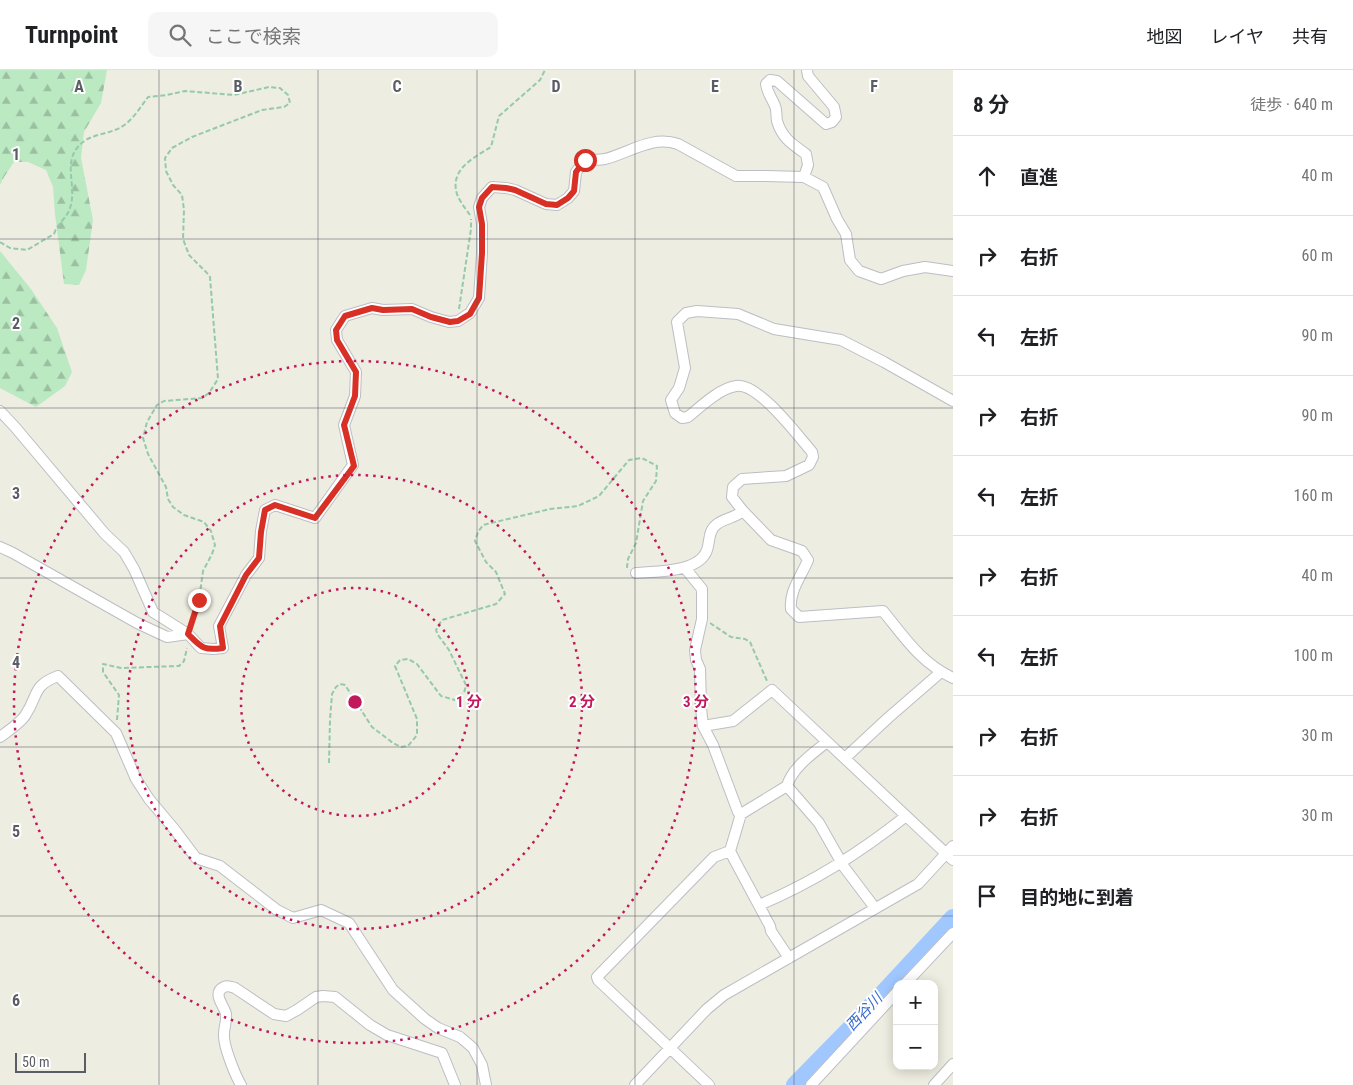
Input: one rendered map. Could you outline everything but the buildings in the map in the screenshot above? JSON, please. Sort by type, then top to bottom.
[{"type":"street","points":[[804,178],[808,165],[806,154],[782,135],[777,120],[776,107],[767,92],[766,84],[770,80],[778,81],[826,124],[832,122],[836,117],[834,107],[808,76],[807,70]]},
{"type":"street","points":[[0,411],[105,534],[124,552],[154,612],[188,634],[201,648],[213,650],[223,648],[220,626],[246,575],[259,558],[265,510],[275,505],[315,518],[354,466],[344,425],[355,396],[356,372],[337,340],[336,330],[345,316],[372,308],[383,310],[412,309],[450,322],[458,321],[470,314],[479,298],[482,224],[479,207],[482,198],[492,187],[515,190],[546,204],[557,205],[568,198],[574,191],[576,172],[585,160],[603,159],[649,143],[670,141],[736,176],[804,178],[823,187],[846,234],[850,260],[860,271],[881,280],[903,272],[926,267],[953,271]]},
{"type":"street","points":[[953,401],[841,340],[774,329],[738,314],[698,311],[686,314],[678,322],[685,368],[678,388],[671,400],[674,413],[682,418],[688,417],[720,392],[735,386],[745,386],[763,398],[812,452],[813,457],[809,465],[786,476],[742,479],[733,486],[732,496],[743,511],[771,540],[802,550],[808,560],[790,599],[791,609],[799,617],[883,611],[917,653],[940,672],[953,678]]},
{"type":"street","points":[[636,573],[685,568],[698,562],[706,552],[710,533],[716,525],[738,516],[743,511]]},
{"type":"street","points":[[0,547],[167,637],[188,634]]},
{"type":"street","points":[[685,568],[702,589],[702,619],[695,650],[700,670],[703,726],[713,745],[738,812],[741,814]]},
{"type":"street","points":[[845,758],[940,672]]},
{"type":"street","points":[[0,737],[26,716],[38,688],[46,681],[58,676],[116,733],[136,780],[196,858],[220,866],[277,910],[293,918],[321,910],[349,923],[393,990],[425,1019],[438,1028],[460,1036],[473,1048],[482,1065],[486,1085]]},
{"type":"street","points":[[635,1085],[707,1009],[724,994],[918,884],[951,853],[906,816],[772,690],[733,721],[703,726]]},
{"type":"street","points":[[789,958],[771,931],[730,851],[741,814],[786,786],[805,758],[827,742]]},
{"type":"street","points":[[786,786],[819,823],[842,862],[875,908]]},
{"type":"street","points":[[759,905],[808,882],[842,862],[887,832],[906,816]]},
{"type":"street","points":[[709,1085],[597,978],[714,857],[730,851]]},
{"type":"street","points":[[909,980],[953,933]]},
{"type":"street","points":[[241,1085],[235,1074],[224,1038],[226,1014],[219,994],[224,987],[228,986],[235,988],[274,1014],[286,1016],[316,997],[334,997],[370,1025],[387,1035],[442,1052],[455,1085]]},
{"type":"street","points":[[811,1085],[893,996]]},
{"type":"street","points":[[934,1085],[953,1064]]},
{"type":"path","points":[[0,242],[10,248],[27,250],[54,234],[56,228],[70,209],[73,195],[70,161],[76,148],[84,141],[117,130],[137,112],[148,97],[185,91],[234,95],[269,87],[280,88],[288,95],[290,102],[284,107],[262,110],[192,137],[172,148],[165,158],[166,171],[173,185],[182,195],[184,210],[183,239],[189,255],[210,278],[218,379],[202,398],[164,401],[157,405],[147,422],[143,438],[148,454],[166,486],[168,500],[184,516],[204,522],[211,531],[215,545],[203,571],[199,600],[188,634],[184,661],[179,666],[121,668],[103,664],[103,672],[119,695],[116,733]]},
{"type":"path","points":[[330,763],[332,694],[340,684],[345,685],[372,727],[401,747],[408,746],[417,735],[417,719],[395,666],[400,660],[408,658],[417,664],[441,696],[455,700],[464,693],[466,685],[449,650],[436,630],[442,620],[496,604],[505,594],[496,572],[486,562],[475,541],[483,525],[550,509],[578,506],[599,496],[628,460],[642,458],[657,466],[656,481],[643,501],[636,543],[628,559],[627,567],[636,573]]},
{"type":"path","points":[[702,619],[731,637],[745,639],[750,642],[772,690]]},
{"type":"green space","points":[[0,70],[107,70],[101,103],[84,132],[81,158],[93,220],[86,270],[79,285],[64,284],[53,187],[46,170],[28,162],[14,162],[0,185]]},
{"type":"green space","points":[[0,251],[31,289],[57,328],[72,372],[65,386],[36,407],[0,388]]},
{"type":"waterway","name":"西谷川","points":[[795,1085],[953,918]]},
{"type":"route","points":[[199,600],[188,634],[201,648],[213,650],[223,648],[220,626],[246,575],[259,558],[265,510],[275,505],[315,518],[354,466],[344,425],[355,396],[356,372],[337,340],[336,330],[345,316],[372,308],[383,310],[412,309],[450,322],[464,318],[470,314],[479,298],[482,224],[479,207],[482,198],[492,187],[506,188],[546,204],[557,205],[568,198],[574,191],[576,172],[585,160]]}]
